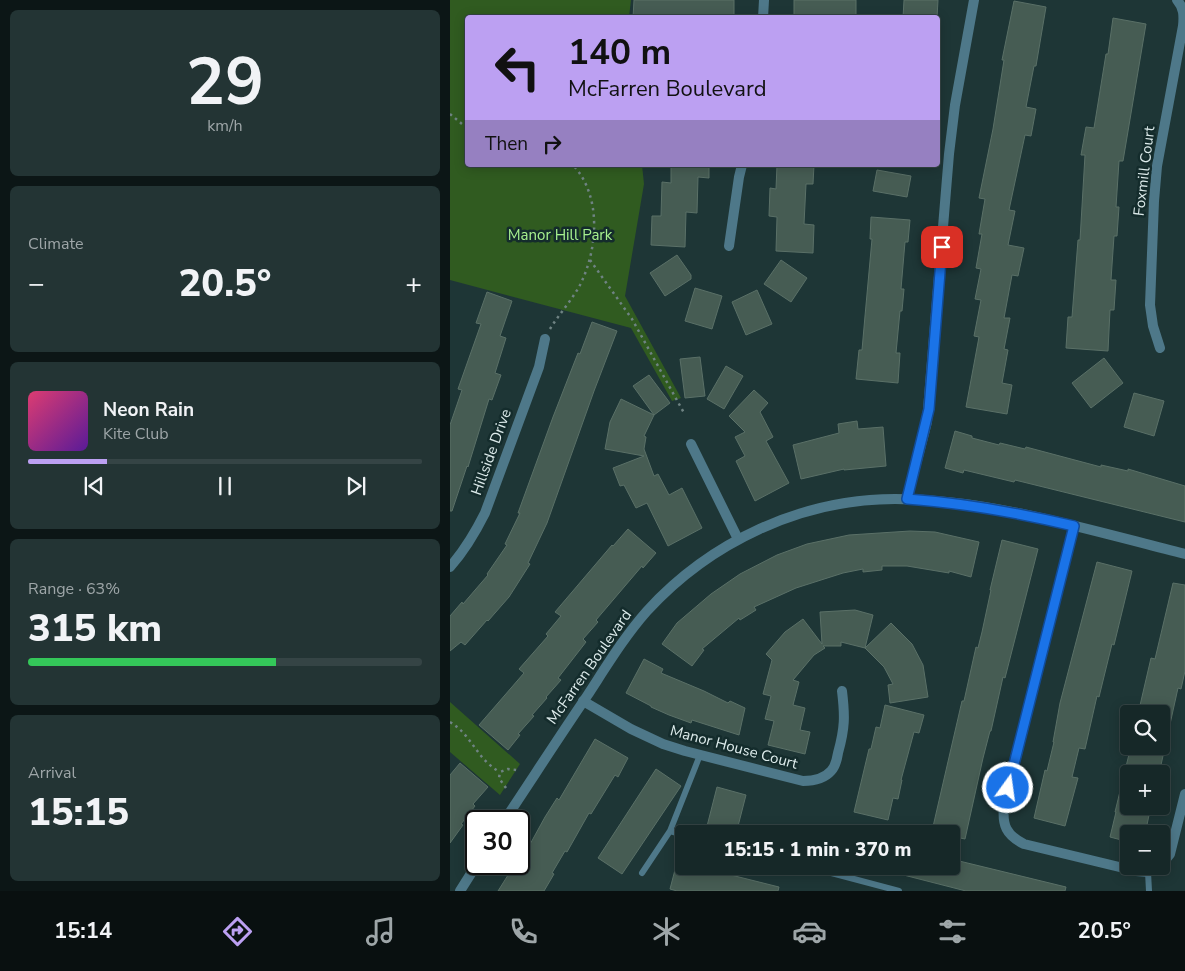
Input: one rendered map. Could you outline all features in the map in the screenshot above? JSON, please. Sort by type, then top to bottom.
[{"type":"street","points":[[763,15],[764,0]]},
{"type":"street","points":[[907,499],[927,422],[949,154],[955,105],[974,0]]},
{"type":"street","name":"Foxmill Court","points":[[1160,348],[1153,326],[1150,304],[1154,201],[1157,166],[1183,26],[1184,16],[1182,7],[1177,0]]},
{"type":"street","points":[[728,246],[742,167]]},
{"type":"street","name":"Hillside Drive","points":[[450,567],[462,554],[475,534],[485,513],[539,367],[545,339]]},
{"type":"street","points":[[691,444],[738,539]]},
{"type":"street","name":"McFarren Boulevard","points":[[511,810],[630,631],[648,611],[693,568],[738,539],[773,523],[833,506],[863,501],[907,499],[976,507],[1074,526],[1185,554]]},
{"type":"street","points":[[1074,526],[1003,816],[1006,828],[1013,838],[1024,844],[1120,867]]},
{"type":"street","name":"Manor House Court","points":[[583,701],[647,737],[700,755],[796,780],[812,781],[828,774],[836,764],[845,728],[842,691]]},
{"type":"street","points":[[1170,854],[1185,794]]},
{"type":"street","points":[[460,891],[470,875]]},
{"type":"lane","points":[[642,873],[670,831],[700,755]]},
{"type":"lane","points":[[670,831],[675,832]]},
{"type":"lane","points":[[838,875],[899,891]]},
{"type":"lane","points":[[1148,875],[1149,891]]},
{"type":"path","points":[[450,114],[465,126]]},
{"type":"path","points":[[545,339],[556,319],[580,286],[590,260],[594,220],[590,192],[575,167]]},
{"type":"path","points":[[590,260],[632,319],[684,413]]},
{"type":"path","points":[[450,722],[468,736],[484,761],[500,772]]},
{"type":"path","points":[[500,772],[508,769],[517,770]]},
{"type":"path","points":[[500,772],[499,778],[506,788]]},
{"type":"green space","name":"Manor Hill Park","points":[[450,0],[631,0],[629,15],[465,15],[465,167],[642,167],[644,184],[625,296],[681,398],[672,401],[631,328],[450,280]]},
{"type":"green space","points":[[450,702],[520,764],[500,795],[450,752]]},
{"type":"building","points":[[634,0],[734,0],[734,15],[633,15]]},
{"type":"building","points":[[794,0],[856,0],[856,15],[794,15]]},
{"type":"building","points":[[904,0],[938,0],[937,15],[903,15]]},
{"type":"building","points":[[1014,1],[1046,7],[1036,66],[1034,66],[1026,107],[1036,109],[1031,136],[1025,135],[1009,210],[1015,211],[1008,245],[1024,248],[1018,276],[1012,275],[1004,318],[1010,318],[1004,349],[1008,350],[1002,383],[1012,385],[1007,414],[966,407],[979,337],[974,336],[981,300],[975,299],[981,269],[976,268],[982,234],[979,234],[985,199],[979,198],[993,129],[1004,60],[1002,60]]},
{"type":"building","points":[[1113,18],[1146,24],[1123,161],[1119,161],[1116,207],[1119,207],[1117,236],[1114,236],[1111,280],[1116,280],[1114,310],[1110,310],[1108,351],[1066,348],[1068,317],[1072,317],[1078,240],[1080,240],[1085,155],[1081,155],[1086,127],[1094,128]]},
{"type":"building","points":[[671,167],[709,167],[709,178],[698,177],[697,213],[686,212],[685,247],[651,245],[652,216],[661,216],[662,182],[671,183]]},
{"type":"building","points":[[777,167],[814,167],[813,184],[806,184],[804,224],[814,225],[813,253],[776,251],[777,217],[769,216],[770,188],[776,189]]},
{"type":"building","points":[[877,170],[911,176],[907,197],[873,191]]},
{"type":"building","points":[[871,217],[910,220],[908,242],[905,242],[901,289],[904,289],[896,353],[900,353],[898,383],[856,379],[859,350],[862,350],[872,239],[870,239]]},
{"type":"building","points":[[677,255],[691,275],[691,279],[665,296],[650,273]]},
{"type":"building","points":[[781,260],[807,278],[791,302],[764,284]]},
{"type":"building","points":[[695,288],[722,296],[712,329],[685,321]]},
{"type":"building","points":[[757,290],[772,324],[746,335],[732,302]]},
{"type":"building","points":[[487,292],[512,301],[500,336],[506,338],[495,373],[501,375],[492,400],[489,399],[468,467],[452,511],[450,511],[450,425],[462,390],[458,389],[481,324],[476,323]]},
{"type":"building","points":[[592,322],[617,331],[547,523],[528,563],[530,564],[509,597],[488,621],[465,645],[461,642],[450,651],[450,616],[488,575],[507,545],[505,544],[520,513],[518,513],[553,417]]},
{"type":"building","points":[[700,357],[705,396],[685,398],[680,359]]},
{"type":"building","points":[[1104,358],[1123,383],[1091,408],[1072,383]]},
{"type":"building","points":[[726,366],[743,376],[724,409],[707,399]]},
{"type":"building","points":[[649,375],[670,403],[654,415],[633,386]]},
{"type":"building","points":[[754,390],[768,403],[760,412],[773,437],[766,441],[789,483],[755,501],[736,461],[745,456],[735,437],[745,432],[729,416]]},
{"type":"building","points":[[1134,393],[1164,401],[1154,436],[1124,427]]},
{"type":"building","points":[[621,399],[654,415],[644,436],[646,437],[644,449],[654,476],[658,474],[669,495],[682,488],[702,528],[668,546],[647,503],[636,508],[624,485],[620,486],[613,468],[644,456],[605,449],[610,422]]},
{"type":"building","points":[[857,421],[858,429],[883,427],[886,466],[844,469],[801,479],[793,445],[839,433],[838,424]]},
{"type":"building","points":[[955,431],[972,436],[972,438],[999,445],[1000,443],[1025,449],[1026,447],[1101,467],[1101,465],[1128,471],[1128,469],[1185,486],[1185,522],[1015,480],[1014,482],[964,470],[963,473],[945,468]]},
{"type":"building","points":[[628,529],[656,553],[643,568],[642,566],[596,620],[598,622],[583,639],[586,642],[558,678],[561,680],[532,715],[534,716],[518,734],[520,735],[508,750],[479,725],[524,673],[519,669],[548,636],[546,634],[561,616],[555,612]]},
{"type":"building","points":[[910,531],[935,532],[979,542],[971,577],[949,571],[949,573],[907,566],[882,566],[882,570],[863,572],[863,569],[843,573],[796,588],[754,607],[756,610],[740,620],[739,618],[702,649],[704,650],[692,666],[662,644],[677,623],[711,594],[740,574],[777,555],[807,544],[849,535]]},
{"type":"building","points":[[1002,540],[1038,549],[1005,678],[1003,677],[965,839],[960,838],[960,825],[933,825],[962,701],[964,701],[976,647],[978,648],[982,632]]},
{"type":"building","points":[[1097,562],[1132,571],[1114,645],[1112,644],[1099,697],[1097,696],[1085,749],[1079,748],[1072,777],[1078,778],[1065,826],[1034,818],[1045,770],[1047,771],[1054,742],[1060,703]]},
{"type":"building","points":[[1173,583],[1185,585],[1185,671],[1181,689],[1178,688],[1170,724],[1170,705],[1140,705],[1151,658],[1155,659]]},
{"type":"building","points":[[855,610],[873,615],[865,648],[841,642],[841,646],[823,646],[825,648],[814,655],[793,680],[799,682],[793,705],[805,708],[800,730],[810,732],[805,754],[768,745],[774,721],[765,719],[771,696],[763,694],[772,660],[766,654],[785,632],[803,619],[822,644],[820,612]]},
{"type":"building","points":[[891,623],[912,644],[923,665],[928,697],[890,703],[888,685],[893,684],[884,667],[865,648]]},
{"type":"building","points":[[644,659],[663,669],[661,673],[728,703],[730,701],[745,708],[739,735],[692,720],[691,723],[669,715],[626,693]]},
{"type":"building","points":[[885,705],[924,715],[919,733],[914,732],[898,799],[893,798],[888,820],[854,812],[869,749],[871,749],[876,727],[880,728]]},
{"type":"building","points":[[595,739],[628,758],[618,777],[615,775],[591,814],[589,813],[567,852],[565,851],[544,891],[498,891],[508,875],[530,875],[530,844],[557,798],[559,800]]},
{"type":"building","points":[[1129,755],[1163,755],[1161,765],[1126,765]]},
{"type":"building","points":[[460,763],[488,787],[473,804],[475,806],[472,810],[465,810],[465,819],[461,824],[463,825],[450,843],[450,775]]},
{"type":"building","points":[[656,769],[681,786],[622,874],[598,858]]},
{"type":"building","points":[[717,787],[746,795],[738,825],[707,825]]},
{"type":"building","points":[[1120,791],[1120,815],[1149,815],[1147,825],[1120,825],[1120,840],[1110,837]]},
{"type":"building","points":[[960,861],[1066,887],[1065,891],[966,891],[904,875],[960,875]]},
{"type":"building","points":[[675,870],[675,875],[731,875],[779,887],[778,891],[677,891],[670,889]]},
{"type":"route","points":[[942,247],[929,409],[907,499],[943,502],[1014,513],[1074,526],[1008,788]]}]
